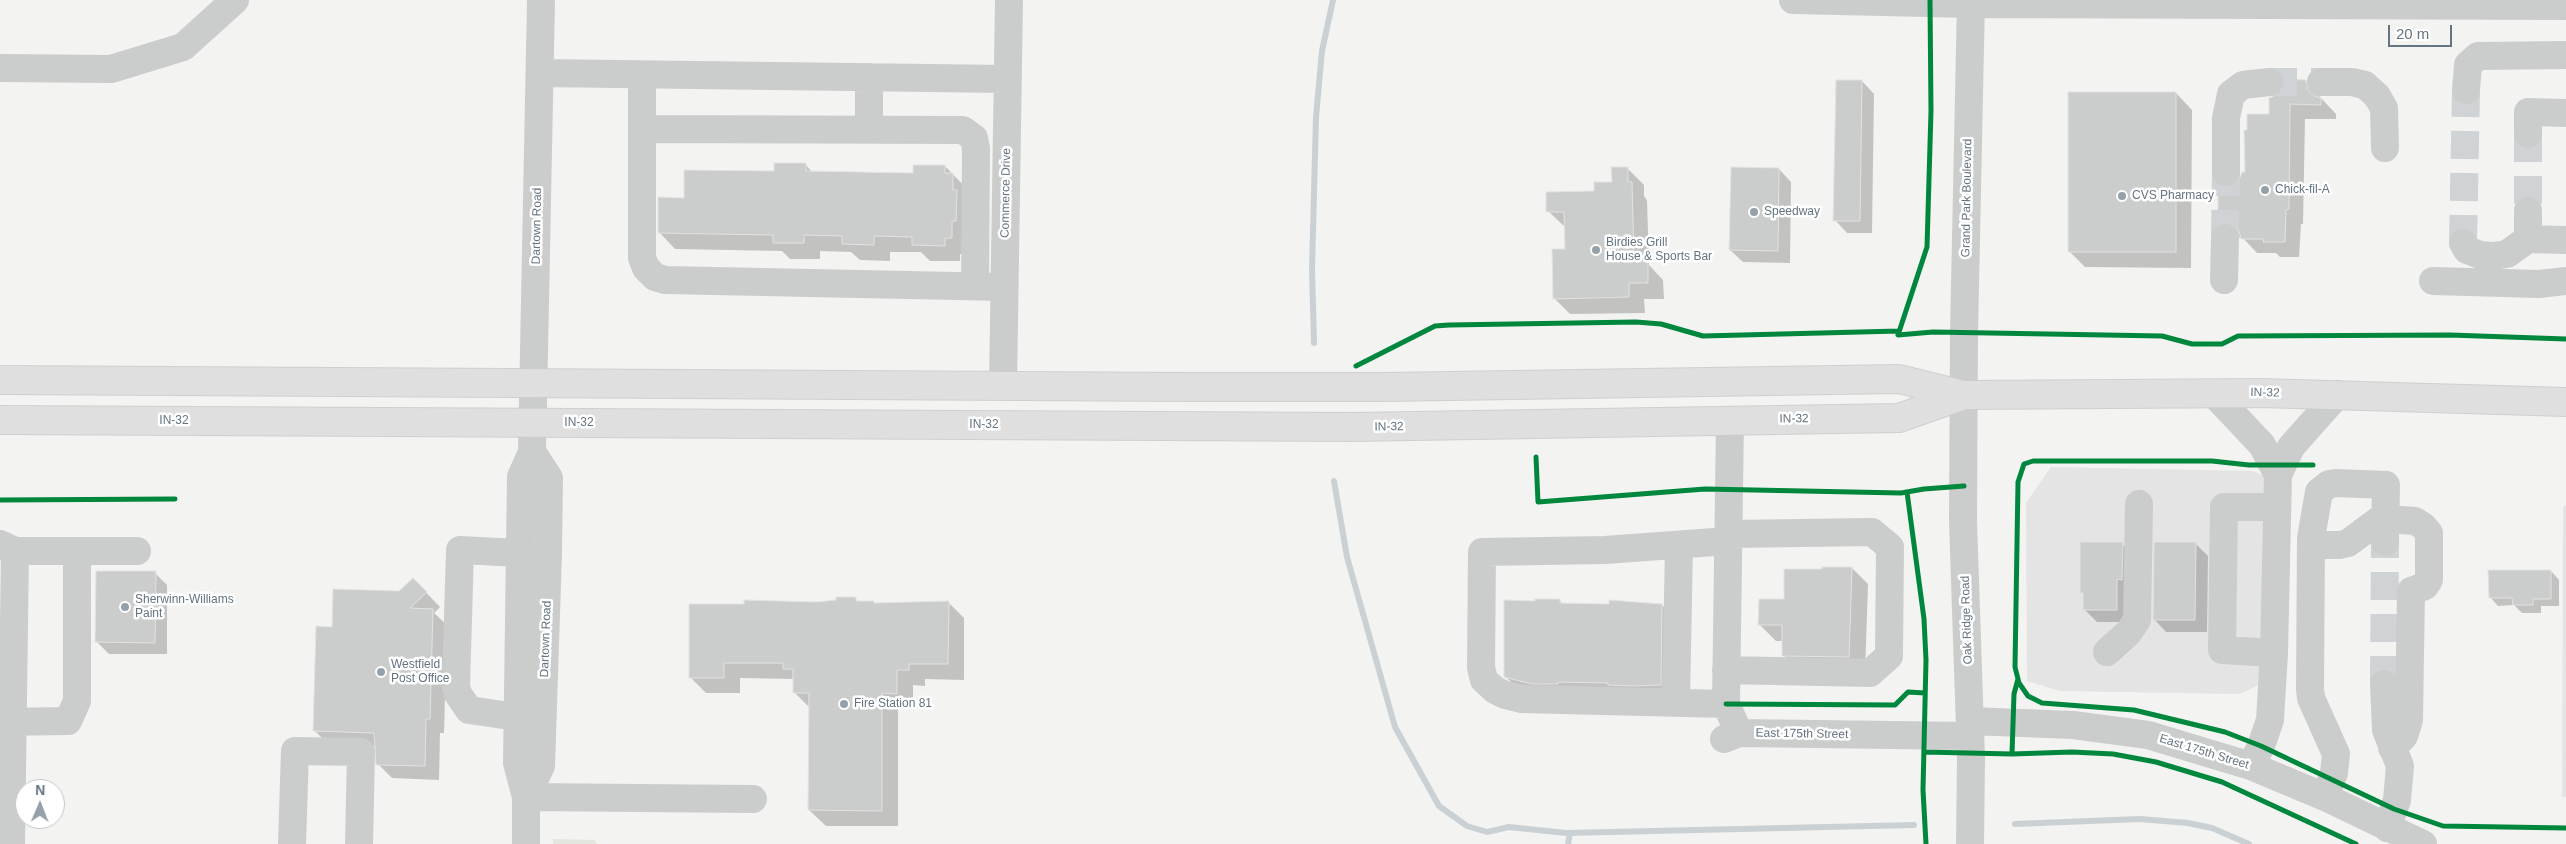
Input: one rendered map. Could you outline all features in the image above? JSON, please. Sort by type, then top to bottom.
[{"type":"main road","name":"IN-32","points":[[0,380],[1385,387],[1899,379],[1964,395],[2338,394],[2566,402]]},
{"type":"main road","name":"IN-32","points":[[0,420],[1353,427],[1899,418],[1964,395]]},
{"type":"street","points":[[0,68],[111,69],[183,47],[235,0]]},
{"type":"street","name":"Dartown Road","points":[[526,844],[526,797],[517,763],[519,553],[521,478],[532,452],[541,0]]},
{"type":"street","name":"Commerce Drive","points":[[1003,386],[1009,0]]},
{"type":"street","points":[[1793,0],[2435,3],[2566,6]]},
{"type":"street","name":"Grand Park Boulevard","points":[[1964,395],[1971,2]]},
{"type":"street","points":[[2566,55],[2478,56],[2467,77],[2566,66]]},
{"type":"street","points":[[540,73],[642,76],[1007,79]]},
{"type":"street","points":[[642,76],[642,258],[646,268],[655,277],[665,280],[1004,287]]},
{"type":"street","points":[[869,77],[869,129]]},
{"type":"street","points":[[2226,172],[2226,118],[2231,94],[2243,85],[2270,82]]},
{"type":"street","points":[[2321,82],[2352,82],[2365,85],[2370,89],[2384,108],[2385,148]]},
{"type":"street","points":[[2528,134],[2528,112],[2566,113]]},
{"type":"street","points":[[643,129],[963,130],[974,138],[976,149],[975,285]]},
{"type":"street","points":[[2528,211],[2528,239]]},
{"type":"street","points":[[2224,280],[2225,238]]},
{"type":"street","points":[[2463,243],[2467,250],[2480,255],[2493,256],[2507,254],[2528,239],[2566,240]]},
{"type":"street","points":[[2433,281],[2539,284],[2566,281]]},
{"type":"street","points":[[2213,393],[2262,445],[2278,475]]},
{"type":"street","points":[[2251,766],[2261,746],[2270,720],[2274,653],[2278,475],[2291,447],[2338,394]]},
{"type":"street","name":"Oak Ridge Road","points":[[1964,395],[1963,521],[1970,729],[1970,844]]},
{"type":"street","points":[[1726,670],[1870,673],[1889,656],[1890,547],[1872,532],[1729,537],[1679,545],[1605,550],[1482,552],[1481,668],[1484,680],[1495,690],[1505,695],[1522,698],[1726,704],[1726,670],[1729,537],[1730,420]]},
{"type":"street","name":"Dartown Road","points":[[526,797],[541,766],[548,553],[549,478],[532,452]]},
{"type":"street","points":[[2324,797],[2334,773],[2336,754],[2311,698],[2311,545],[2319,492],[2329,484],[2386,485],[2385,531]]},
{"type":"street","points":[[2107,652],[2128,633],[2137,620],[2139,504]]},
{"type":"street","points":[[2274,653],[2222,650],[2224,507],[2277,507]]},
{"type":"street","points":[[2311,545],[2340,545],[2348,542],[2379,520],[2385,531]]},
{"type":"street","points":[[2385,531],[2415,521],[2429,533],[2429,580],[2425,586],[2410,591],[2409,720],[2404,736],[2392,748]]},
{"type":"street","points":[[1676,702],[1679,545]]},
{"type":"street","points":[[11,844],[6,722],[8,548],[137,551]]},
{"type":"street","points":[[517,717],[469,710],[458,694],[456,686],[460,550],[519,553]]},
{"type":"street","points":[[6,722],[68,721],[77,701],[77,551]]},
{"type":"street","points":[[2384,684],[2386,730],[2398,760],[2400,774],[2397,800],[2387,828]]},
{"type":"street","name":"East 175th Street","points":[[1726,704],[1731,736],[2073,725],[2148,735],[2251,766],[2324,797],[2423,844]]},
{"type":"street","points":[[292,844],[295,751],[361,752],[359,844]]},
{"type":"street","points":[[526,797],[753,799]]},
{"type":"shaded area","points":[[2051,467],[2252,471],[2288,486],[2259,685],[2239,694],[2060,691],[2027,681],[2026,503]]},
{"type":"shaded area","points":[[2566,505],[2566,797],[2562,797],[2563,507]]},
{"type":"shaded area","points":[[553,839],[595,840],[597,844],[553,844]]},
{"type":"building","points":[[2284,79],[2306,80],[2308,90],[2314,96],[2321,98],[2321,105],[2290,104],[2289,209],[2286,210],[2285,242],[2263,242],[2264,239],[2241,239],[2239,231],[2234,225],[2226,222],[2218,224],[2218,185],[2226,188],[2233,186],[2239,180],[2242,172],[2245,172],[2244,130],[2247,130],[2247,114],[2269,114],[2269,98],[2279,94],[2283,88]]},
{"type":"building","points":[[1836,80],[1862,80],[1860,221],[1833,221]]},
{"type":"building","name":"CVS Pharmacy","points":[[2068,92],[2176,92],[2176,252],[2068,252]]},
{"type":"building","points":[[774,163],[806,163],[806,171],[913,173],[913,165],[945,165],[945,173],[953,173],[953,190],[957,190],[956,221],[952,221],[952,238],[945,238],[945,246],[912,245],[912,237],[874,236],[874,245],[842,244],[842,236],[804,235],[804,243],[773,243],[773,235],[658,233],[658,197],[684,198],[684,170],[774,171]]},
{"type":"building","points":[[1611,167],[1628,167],[1628,182],[1632,182],[1634,262],[1648,262],[1648,283],[1629,283],[1629,297],[1553,299],[1552,249],[1565,249],[1564,212],[1546,212],[1546,192],[1594,191],[1594,182],[1612,182]]},
{"type":"building","points":[[1731,167],[1779,168],[1778,251],[1729,250]]},
{"type":"building","points":[[2080,542],[2123,542],[2122,580],[2117,579],[2117,610],[2083,610],[2083,593],[2080,593]]},
{"type":"building","points":[[2154,542],[2196,542],[2195,620],[2153,620]]},
{"type":"building","points":[[1822,567],[1852,567],[1849,657],[1782,656],[1782,625],[1758,625],[1759,599],[1784,599],[1784,569],[1822,569]]},
{"type":"building","points":[[2488,570],[2551,570],[2551,599],[2533,599],[2533,605],[2513,605],[2512,598],[2489,598]]},
{"type":"building","name":"Sherwinn-Williams Paint","points":[[96,571],[156,571],[155,643],[95,642]]},
{"type":"building","name":"Westfield Post Office","points":[[413,578],[427,592],[410,608],[433,609],[430,719],[426,719],[425,766],[376,765],[374,733],[313,731],[316,626],[332,627],[333,589],[399,591]]},
{"type":"building","name":"Fire Station 81","points":[[836,597],[856,597],[856,601],[874,601],[874,603],[949,601],[948,664],[909,664],[909,670],[897,670],[897,694],[882,693],[882,811],[808,810],[809,693],[793,693],[793,669],[783,669],[783,663],[724,663],[724,678],[689,678],[689,604],[744,604],[744,600],[817,602],[836,600]]},
{"type":"building","points":[[1535,599],[1560,599],[1560,603],[1609,604],[1609,600],[1662,604],[1661,685],[1633,686],[1608,685],[1608,683],[1558,682],[1558,684],[1532,684],[1504,677],[1504,600],[1535,601]]},
{"type":"waterway","points":[[1314,343],[1312,269],[1316,117],[1322,51],[1333,0]]},
{"type":"waterway","points":[[1334,481],[1347,557],[1395,727],[1439,806],[1467,826],[1487,832],[1509,827],[1566,833],[1914,825]]},
{"type":"waterway","points":[[2015,824],[2140,819],[2188,823],[2212,828],[2249,844]]},
{"type":"waterway","points":[[1568,844],[1570,833]]},
{"type":"tunnel","points":[[2269,82],[2321,82]]},
{"type":"tunnel","points":[[2463,243],[2466,90]]},
{"type":"tunnel","points":[[2528,134],[2528,211]]},
{"type":"tunnel","points":[[2225,238],[2226,172]]},
{"type":"tunnel","points":[[2384,684],[2385,542]]},
{"type":"cycle path","points":[[1930,0],[1931,111],[1927,247],[1898,335],[1933,332],[2162,336],[2192,344],[2222,344],[2238,336],[2450,335],[2566,339]]},
{"type":"cycle path","points":[[1356,366],[1435,326],[1449,325],[1636,322],[1661,324],[1703,336],[1899,331]]},
{"type":"cycle path","points":[[1536,457],[1538,502],[1705,489],[1901,493],[1964,486]]},
{"type":"cycle path","points":[[2313,465],[2249,465],[2212,461],[2033,461],[2024,464],[2018,482],[2015,667],[2019,683],[2028,696],[2042,703],[2134,710],[2225,732],[2261,746],[2394,809],[2443,826],[2566,828]]},
{"type":"cycle path","points":[[1907,492],[1924,619],[1926,660],[1923,790],[1926,844]]},
{"type":"cycle path","points":[[0,500],[175,499]]},
{"type":"cycle path","points":[[2012,754],[2014,694],[2018,679]]},
{"type":"cycle path","points":[[1726,704],[1895,705],[1908,692],[1925,693]]},
{"type":"cycle path","points":[[1924,752],[2012,754],[2072,752],[2113,754],[2156,762],[2222,782],[2356,844]]},
{"type":"place","name":"Chick-fil-A","points":[[2265,190]]},
{"type":"place","name":"CVS Pharmacy","points":[[2122,196]]},
{"type":"place","name":"Speedway","points":[[1754,212]]},
{"type":"place","name":"Birdies Grill House & Sports Bar","points":[[1596,250]]},
{"type":"place","name":"Sherwinn-Williams Paint","points":[[125,607]]},
{"type":"place","name":"Westfield Post Office","points":[[381,672]]},
{"type":"place","name":"Fire Station 81","points":[[844,704]]}]
